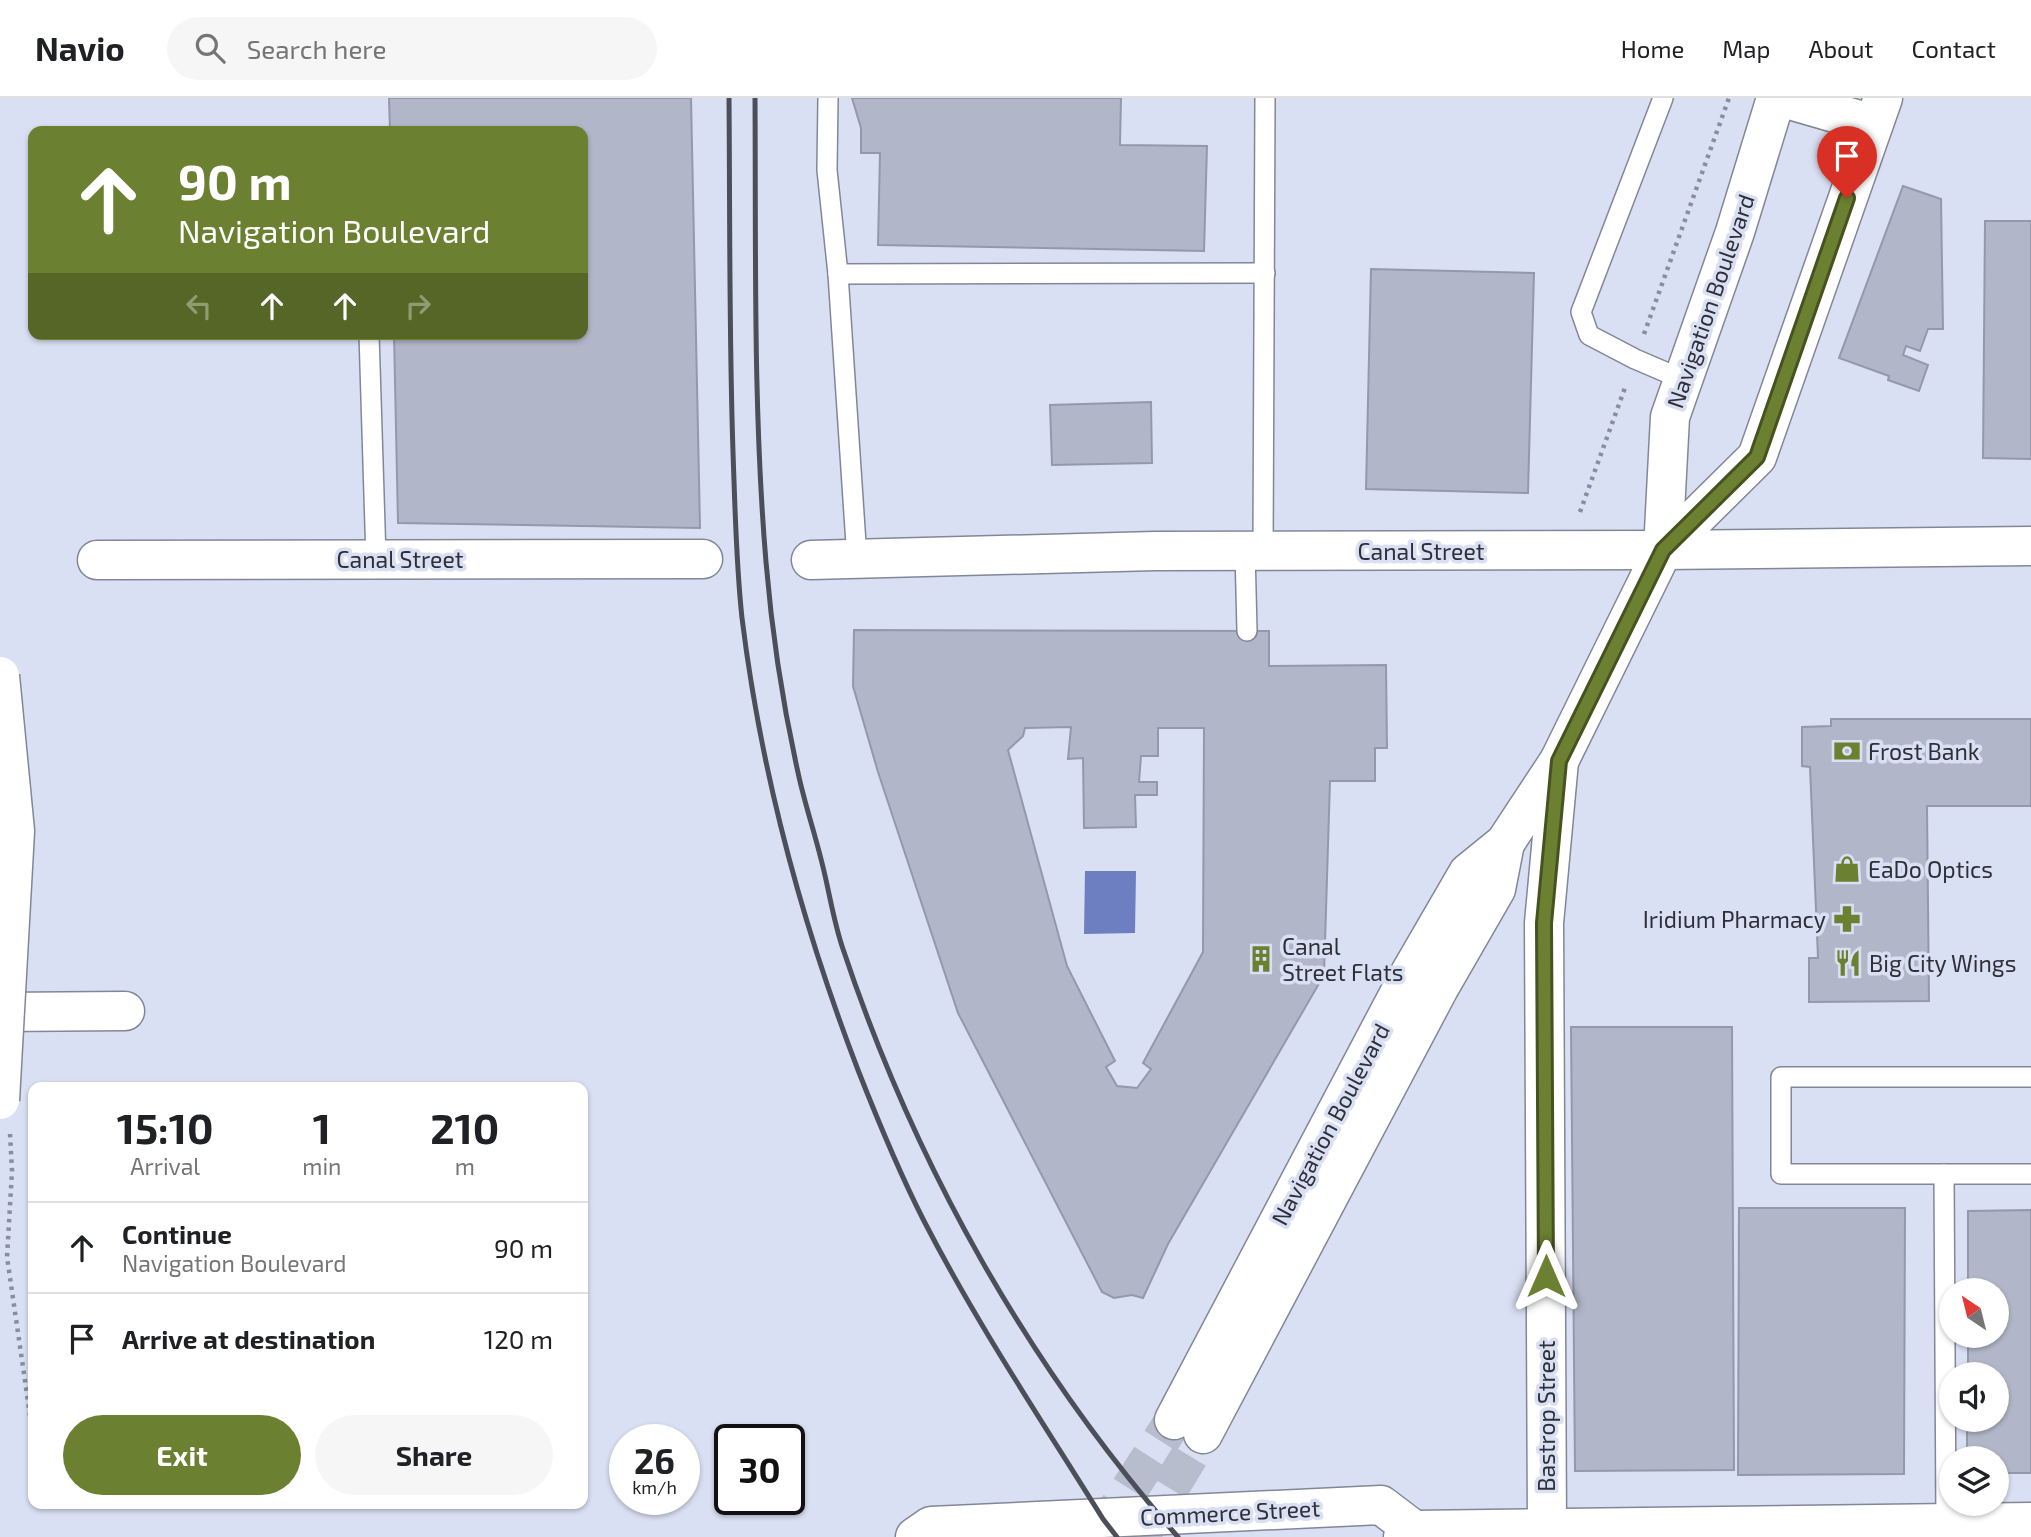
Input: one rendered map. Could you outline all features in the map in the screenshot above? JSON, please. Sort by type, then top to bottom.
[{"type":"main road","name":"Navigation Boulevard","points":[[1663,550],[1670,417],[1735,232],[1776,98]]},
{"type":"main road","points":[[1783,98],[1878,111]]},
{"type":"main road","name":"Navigation Boulevard","points":[[1188,1427],[1496,889],[1505,843],[1559,761],[1663,550],[1757,457],[1878,111]]},
{"type":"main road","name":"Canal Street","points":[[811,560],[1156,551],[2031,546]]},
{"type":"main road","name":"Canal Street","points":[[97,560],[703,559]]},
{"type":"main road","points":[[0,676],[15,831],[5,1116]]},
{"type":"main road","name":"Bastrop Street","points":[[1546,1527],[1544,923],[1559,761]]},
{"type":"main road","points":[[0,1012],[125,1011]]},
{"type":"main road","name":"Commerce Street","points":[[915,1537],[931,1526],[1190,1526],[1381,1505],[1411,1535],[1546,1527],[1859,1530],[1946,1523],[2031,1522]]},
{"type":"lane","points":[[828,98],[827,170],[838,274],[857,559]]},
{"type":"lane","points":[[1247,631],[1254,551],[1265,273],[1265,98]]},
{"type":"lane","points":[[1663,98],[1581,312],[1589,335],[1684,380]]},
{"type":"lane","points":[[838,274],[1265,273]]},
{"type":"lane","points":[[369,340],[376,559]]},
{"type":"lane","points":[[2031,1077],[1782,1077],[1782,1174],[2031,1174]]},
{"type":"lane","points":[[1944,1174],[1946,1523]]},
{"type":"path","points":[[1578,517],[1729,98]]},
{"type":"path","points":[[5,1116],[12,1171],[7,1257],[28,1402]]},
{"type":"water","points":[[1085,871],[1136,871],[1135,933],[1084,934]]},
{"type":"building","points":[[389,98],[691,98],[700,528],[398,523],[394,340],[588,340],[588,126],[390,126]]},
{"type":"building","points":[[852,98],[1121,98],[1120,145],[1207,146],[1204,251],[878,245],[880,153],[861,153],[861,128]]},
{"type":"building","points":[[1903,186],[1941,199],[1943,329],[1928,329],[1920,351],[1906,346],[1903,355],[1928,365],[1919,391],[1888,380],[1889,376],[1839,358]]},
{"type":"building","points":[[1985,221],[2031,221],[2031,459],[1983,458]]},
{"type":"building","points":[[1371,269],[1534,273],[1528,493],[1366,489]]},
{"type":"building","points":[[1151,402],[1152,463],[1052,465],[1050,405]]},
{"type":"building","name":"Canal Street Flats","points":[[854,630],[1269,631],[1269,666],[1386,665],[1387,748],[1375,748],[1375,781],[1330,781],[1324,975],[1168,1244],[1143,1298],[1132,1295],[1114,1298],[1102,1292],[958,1013],[878,772],[853,686]],"holes":[[[1071,727],[1068,759],[1083,758],[1084,828],[1136,827],[1135,795],[1157,795],[1157,782],[1139,782],[1141,756],[1158,756],[1158,728],[1204,728],[1203,952],[1143,1063],[1151,1069],[1137,1088],[1117,1086],[1106,1067],[1115,1061],[1067,966],[1008,750],[1023,736],[1025,728]]]},
{"type":"building","points":[[1831,719],[2031,719],[2031,806],[1927,806],[1929,1001],[1809,1002],[1809,958],[1818,958],[1810,767],[1802,766],[1802,727],[1831,726]]},
{"type":"building","points":[[1571,1027],[1732,1027],[1734,1470],[1575,1471]]},
{"type":"building","points":[[1739,1208],[1905,1208],[1904,1474],[1738,1475]]},
{"type":"building","points":[[2031,1210],[2031,1473],[2009,1473],[2009,1446],[1967,1446],[1967,1432],[2009,1432],[2009,1362],[1968,1362],[1968,1348],[2009,1348],[2009,1278],[1968,1278],[1968,1211]]},
{"type":"tunnel","points":[[1099,1537],[1174,1420]]},
{"type":"tunnel","points":[[1140,1537],[1203,1434]]},
{"type":"railway","points":[[729,98],[731,364],[738,577],[760,733],[786,847],[838,1015],[873,1108],[915,1203],[988,1335],[1103,1519],[1117,1537]]},
{"type":"railway","points":[[755,98],[757,388],[768,589],[793,750],[840,938],[872,1029],[905,1108],[941,1185],[981,1260],[1072,1403],[1123,1471],[1178,1537]]},
{"type":"place","name":"Frost Bank","points":[[1847,751]]},
{"type":"place","name":"EaDo Optics","points":[[1847,869]]},
{"type":"place","name":"Iridium Pharmacy","points":[[1847,919]]},
{"type":"place","name":"Canal Street Flats","points":[[1261,959]]},
{"type":"place","name":"Big City Wings","points":[[1848,963]]},
{"type":"route","points":[[1546,1276],[1544,923],[1559,761],[1663,550],[1757,457],[1847,198]]}]
